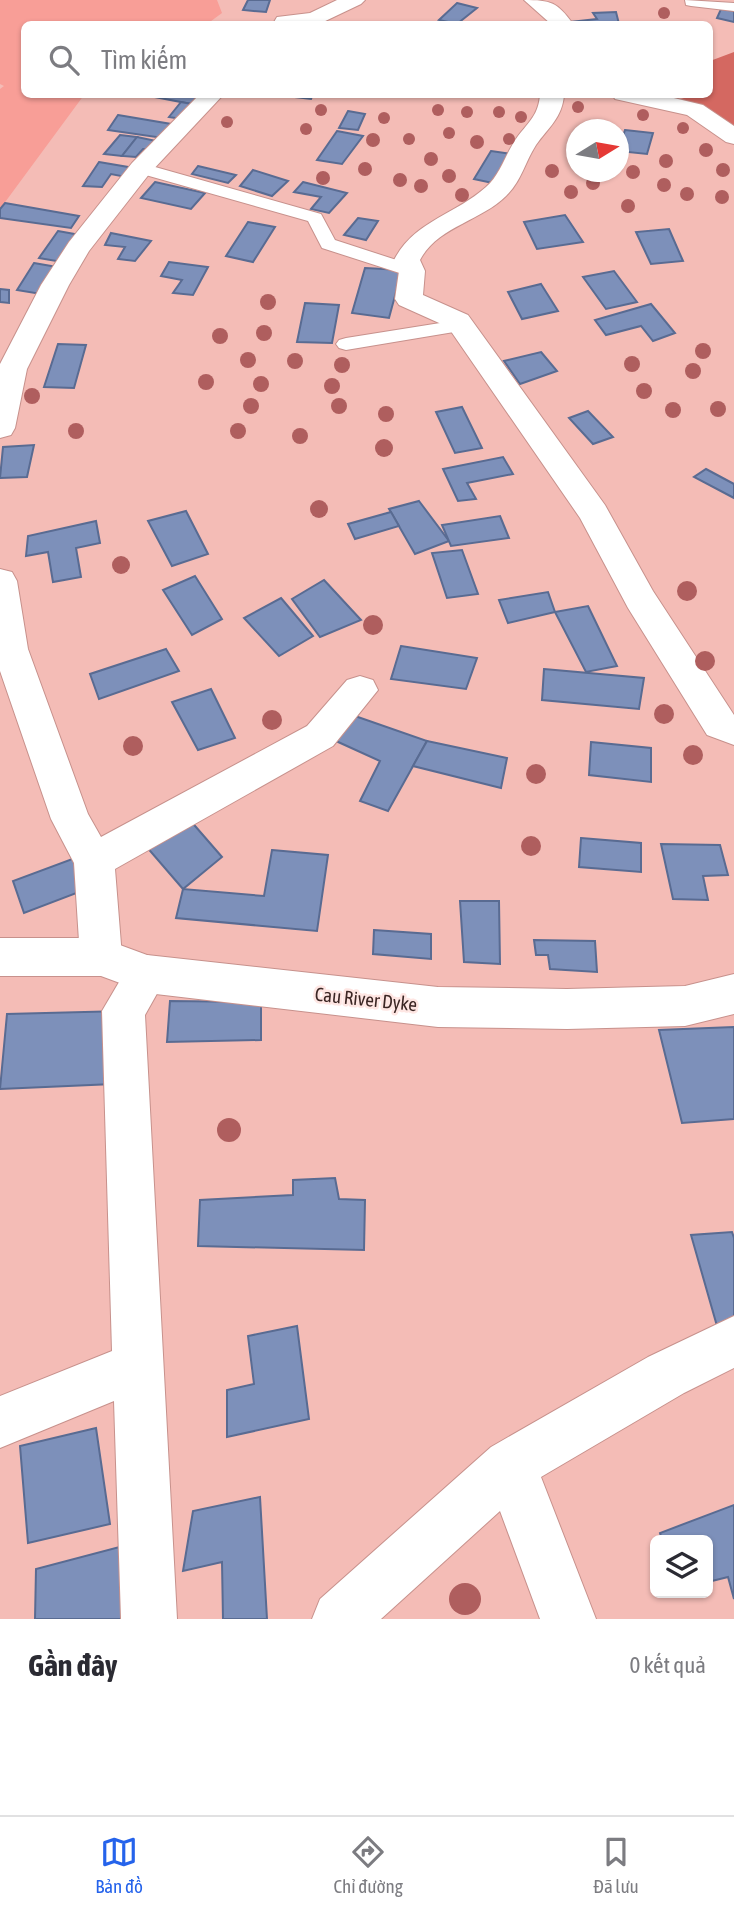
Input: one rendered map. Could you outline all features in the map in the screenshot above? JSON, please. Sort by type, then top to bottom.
[{"type":"street","points":[[279,0],[284,21]]},
{"type":"street","points":[[300,21],[315,19],[354,0]]},
{"type":"street","points":[[536,0],[560,21]]},
{"type":"street","points":[[0,428],[12,369],[55,285],[78,248],[141,168],[209,98]]},
{"type":"street","points":[[552,98],[553,107],[548,118],[525,144],[497,191],[473,210],[452,220],[411,248],[407,260],[412,271],[409,299],[458,321],[594,513],[640,599],[720,725],[734,730]]},
{"type":"street","points":[[641,98],[695,110],[734,137]]},
{"type":"street","points":[[0,582],[10,649],[70,819],[94,861],[101,957]]},
{"type":"street","points":[[94,861],[320,736],[360,690]]},
{"type":"street","name":"Cau River Dyke","points":[[0,957],[101,957],[147,974],[438,1007],[673,1007],[734,995]]},
{"type":"street","points":[[147,974],[123,1011],[149,1619]]},
{"type":"street","points":[[340,1619],[510,1466],[666,1375],[734,1341]]},
{"type":"street","points":[[0,1422],[139,1365]]},
{"type":"street","points":[[510,1466],[568,1619]]},
{"type":"lane","points":[[690,5],[734,6]]},
{"type":"lane","points":[[141,168],[315,218],[328,244],[412,271]]},
{"type":"lane","points":[[346,344],[459,326]]},
{"type":"shaded area","points":[[0,0],[217,0],[222,13],[211,21],[21,21],[21,98],[82,98],[0,209],[0,89],[4,86],[0,84]]},
{"type":"shaded area","points":[[734,52],[734,137],[668,102],[684,98],[713,98],[713,60]]},
{"type":"building","points":[[248,0],[270,0],[266,12],[243,10]]},
{"type":"building","points":[[457,3],[477,8],[461,21],[439,20]]},
{"type":"building","points":[[721,9],[734,11],[734,22],[717,18]]},
{"type":"building","points":[[616,12],[618,21],[579,21],[597,19],[593,13]]},
{"type":"building","points":[[160,98],[206,98],[202,106]]},
{"type":"building","points":[[181,102],[202,106],[188,120],[169,117]]},
{"type":"building","points":[[348,111],[365,114],[358,130],[339,128]]},
{"type":"building","points":[[118,115],[183,126],[170,139],[108,130]]},
{"type":"building","points":[[629,130],[653,133],[647,154],[629,152]]},
{"type":"building","points":[[337,131],[363,136],[342,164],[317,160]]},
{"type":"building","points":[[120,135],[137,137],[122,156],[104,154]]},
{"type":"building","points":[[137,137],[166,143],[159,150],[143,149],[136,157],[122,156]]},
{"type":"building","points":[[491,151],[519,155],[497,184],[474,179]]},
{"type":"building","points":[[99,162],[134,168],[126,177],[111,174],[102,187],[83,186]]},
{"type":"building","points":[[198,166],[236,175],[228,183],[192,174]]},
{"type":"building","points":[[253,170],[288,181],[272,196],[240,186]]},
{"type":"building","points":[[155,182],[205,193],[191,209],[141,198]]},
{"type":"building","points":[[303,182],[347,193],[329,213],[311,209],[321,197],[294,192]]},
{"type":"building","points":[[5,203],[79,216],[71,228],[0,218],[0,209]]},
{"type":"building","points":[[565,215],[583,242],[537,249],[524,222]]},
{"type":"building","points":[[358,218],[378,221],[366,240],[344,235]]},
{"type":"building","points":[[248,222],[275,227],[253,262],[226,256]]},
{"type":"building","points":[[669,229],[683,261],[651,264],[636,232]]},
{"type":"building","points":[[58,231],[80,235],[62,262],[39,258]]},
{"type":"building","points":[[111,233],[151,241],[135,261],[118,259],[125,247],[105,245]]},
{"type":"building","points":[[169,262],[208,267],[193,295],[173,293],[182,280],[161,276]]},
{"type":"building","points":[[34,263],[57,267],[41,294],[17,290]]},
{"type":"building","points":[[365,268],[402,270],[389,318],[352,313]]},
{"type":"building","points":[[614,271],[637,302],[606,309],[583,277]]},
{"type":"building","points":[[541,284],[558,311],[522,319],[508,292]]},
{"type":"building","points":[[0,289],[9,290],[9,303],[0,302]]},
{"type":"building","points":[[305,303],[339,305],[332,343],[297,342]]},
{"type":"building","points":[[651,304],[675,333],[653,341],[641,326],[606,335],[595,320]]},
{"type":"building","points":[[58,344],[86,345],[74,388],[44,387]]},
{"type":"building","points":[[541,352],[557,371],[520,384],[504,361]]},
{"type":"building","points":[[462,407],[482,448],[455,453],[436,412]]},
{"type":"building","points":[[588,411],[613,437],[593,444],[569,418]]},
{"type":"building","points":[[34,445],[27,477],[0,478],[3,447]]},
{"type":"building","points":[[503,457],[513,474],[467,483],[476,499],[458,501],[443,469]]},
{"type":"building","points":[[706,469],[734,484],[734,498],[694,477]]},
{"type":"building","points":[[419,501],[449,541],[415,554],[389,509]]},
{"type":"building","points":[[186,511],[208,554],[172,566],[148,521]]},
{"type":"building","points":[[391,512],[399,526],[355,539],[348,524]]},
{"type":"building","points":[[500,516],[509,538],[451,546],[442,525]]},
{"type":"building","points":[[96,521],[100,543],[76,548],[81,577],[53,582],[48,552],[26,556],[28,536]]},
{"type":"building","points":[[462,550],[478,594],[447,598],[432,553]]},
{"type":"building","points":[[195,576],[222,619],[192,635],[163,590]]},
{"type":"building","points":[[324,580],[361,620],[320,637],[292,599]]},
{"type":"building","points":[[548,592],[555,612],[508,623],[499,600]]},
{"type":"building","points":[[281,598],[313,636],[279,656],[244,618]]},
{"type":"building","points":[[588,606],[617,666],[586,672],[555,612]]},
{"type":"building","points":[[401,646],[477,658],[466,689],[391,679]]},
{"type":"building","points":[[166,649],[179,671],[99,699],[90,674]]},
{"type":"building","points":[[544,669],[644,678],[639,709],[542,700]]},
{"type":"building","points":[[211,689],[235,738],[198,750],[172,702]]},
{"type":"building","points":[[355,716],[427,741],[388,811],[360,801],[380,761],[336,741]]},
{"type":"building","points":[[427,741],[507,758],[501,788],[413,766]]},
{"type":"building","points":[[591,742],[651,748],[651,782],[589,775]]},
{"type":"building","points":[[189,819],[222,857],[183,889],[145,845]]},
{"type":"building","points":[[581,838],[641,843],[641,872],[579,867]]},
{"type":"building","points":[[661,844],[720,845],[728,875],[703,876],[708,900],[673,899]]},
{"type":"building","points":[[272,850],[328,855],[317,931],[176,918],[183,889],[264,896]]},
{"type":"building","points":[[75,858],[87,889],[24,913],[13,881]]},
{"type":"building","points":[[460,901],[499,901],[500,964],[464,962]]},
{"type":"building","points":[[374,930],[431,934],[431,959],[373,954]]},
{"type":"building","points":[[534,940],[595,941],[597,972],[550,969],[548,955],[536,955]]},
{"type":"building","points":[[170,1001],[261,1002],[261,1040],[167,1042]]},
{"type":"building","points":[[123,1011],[113,1084],[0,1089],[7,1014]]},
{"type":"building","points":[[734,1027],[734,1119],[682,1123],[659,1030]]},
{"type":"building","points":[[335,1178],[339,1199],[365,1200],[364,1250],[198,1246],[200,1200],[293,1195],[293,1180]]},
{"type":"building","points":[[732,1232],[734,1341],[723,1347],[691,1235]]},
{"type":"building","points":[[297,1326],[309,1419],[227,1437],[227,1390],[254,1384],[248,1336]]},
{"type":"building","points":[[96,1428],[110,1524],[28,1543],[20,1446]]},
{"type":"building","points":[[260,1497],[267,1619],[223,1619],[222,1562],[183,1571],[193,1511]]},
{"type":"building","points":[[734,1505],[734,1599],[728,1577],[713,1581],[713,1535],[660,1533]]},
{"type":"building","points":[[146,1540],[149,1619],[35,1619],[36,1569]]}]
